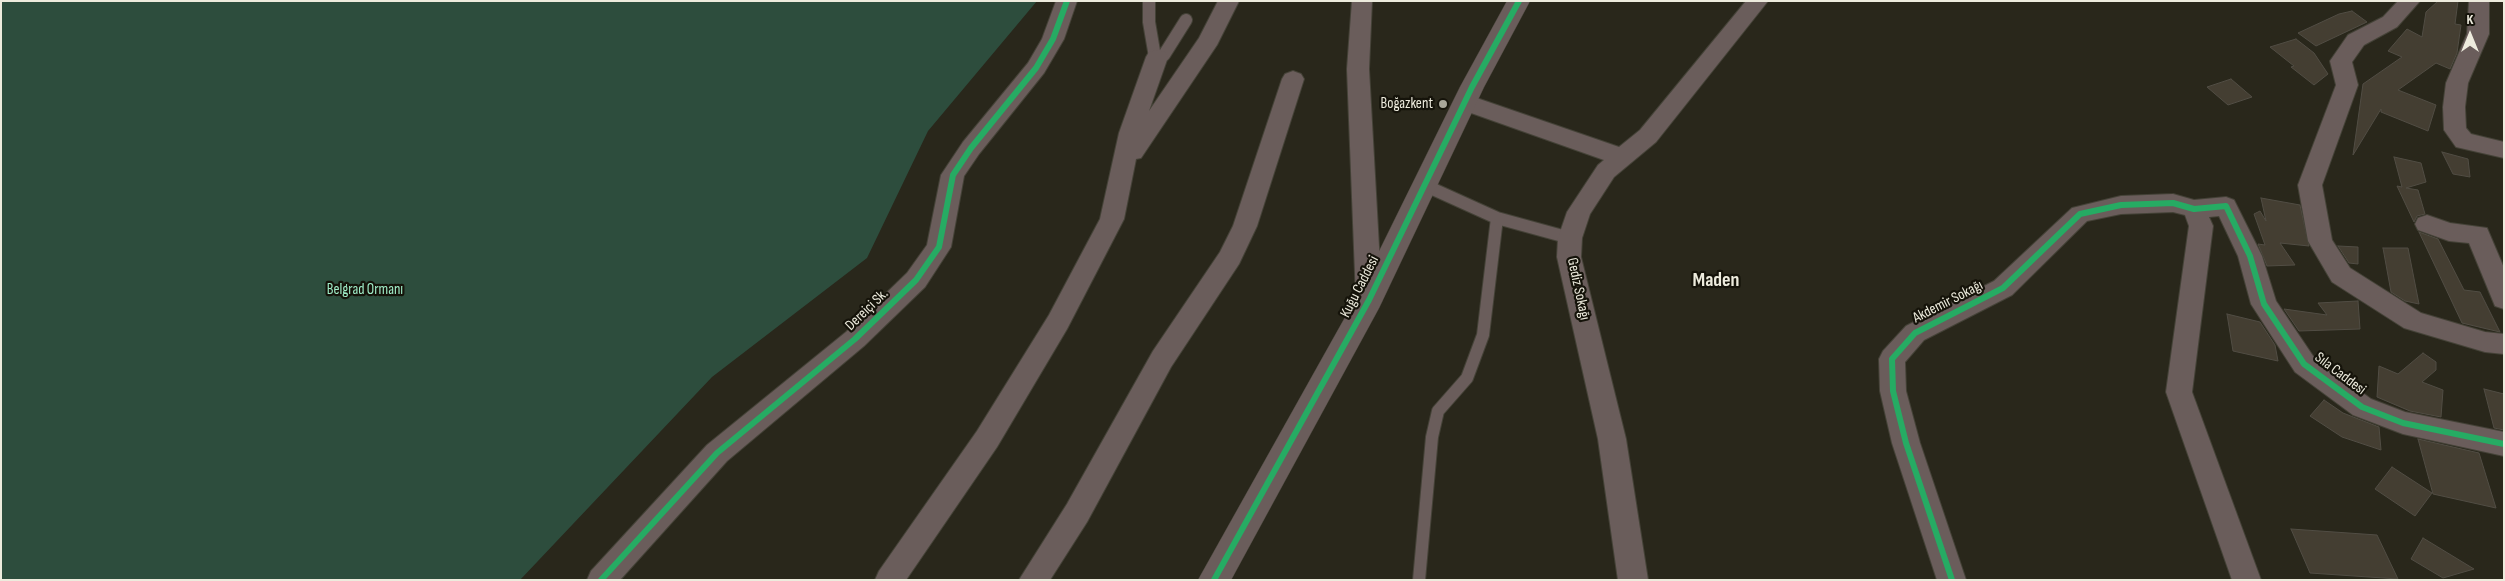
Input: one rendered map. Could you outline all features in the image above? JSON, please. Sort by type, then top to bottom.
[{"type":"street","name":"Dereiçi Sk.","points":[[601,580],[717,453],[855,339],[916,280],[939,247],[953,175],[971,148],[1036,68],[1053,39],[1067,1]]},
{"type":"street","points":[[1126,162],[1209,40],[1229,1]]},
{"type":"street","points":[[1362,1],[1358,69],[1369,300]]},
{"type":"street","name":"Kuğu Caddesi","points":[[1214,580],[1369,300],[1465,102],[1519,1]]},
{"type":"street","name":"Gediz Sokağı","points":[[1633,580],[1612,440],[1569,257],[1570,238],[1579,212],[1606,171],[1648,136],[1758,1]]},
{"type":"street","points":[[2410,1],[2390,22],[2356,40],[2342,61],[2347,85],[2310,185],[2320,241],[2341,275],[2413,321],[2485,342],[2504,344]]},
{"type":"street","points":[[2478,1],[2478,34],[2457,83],[2454,130],[2464,141],[2504,150]]},
{"type":"street","points":[[889,580],[987,439],[1058,322],[1112,218],[1126,162],[1130,133],[1157,57]]},
{"type":"street","points":[[1033,580],[1077,514],[1162,359],[1230,257],[1245,226],[1293,79]]},
{"type":"street","points":[[1465,102],[1622,157]]},
{"type":"street","name":"Akdemir Sokağı","points":[[1952,580],[1906,443],[1893,391],[1892,359],[1915,332],[2003,288],[2080,214],[2121,205],[2173,203],[2194,209]]},
{"type":"street","name":"Sıla Caddesi","points":[[2194,209],[2226,206],[2250,256],[2264,304],[2304,364],[2362,407],[2403,423],[2504,444]]},
{"type":"street","points":[[2194,209],[2201,226],[2180,392],[2249,577]]},
{"type":"street","points":[[2427,224],[2449,232],[2478,235],[2504,299]]},
{"type":"lane","points":[[1149,1],[1154,56],[1164,55],[1186,20]]},
{"type":"lane","points":[[1424,185],[1497,218],[1570,238]]},
{"type":"lane","points":[[1419,580],[1432,437],[1438,412],[1467,378],[1484,335],[1497,218]]},
{"type":"green space","name":"Belgrad Ormanı","points":[[1,1],[1037,1],[928,131],[867,258],[712,377],[520,580],[1,580]]},
{"type":"building","points":[[2438,1],[2458,1],[2455,24],[2461,25],[2457,53],[2450,69],[2436,63],[2398,90],[2436,105],[2428,131],[2381,112],[2381,109],[2353,155],[2363,84],[2402,57],[2388,51],[2407,29],[2422,37],[2426,12]]},
{"type":"building","points":[[2352,11],[2367,22],[2316,46],[2298,33],[2339,14]]},
{"type":"building","points":[[2296,39],[2314,53],[2328,74],[2314,85],[2270,47]]},
{"type":"building","points":[[2231,79],[2252,97],[2228,105],[2207,87]]},
{"type":"building","points":[[2442,152],[2468,159],[2470,177],[2453,174]]},
{"type":"building","points":[[2394,157],[2421,163],[2426,182],[2406,188],[2418,190],[2425,214],[2417,216],[2414,222],[2397,186],[2402,187]]},
{"type":"building","points":[[2261,198],[2300,205],[2309,246],[2280,243],[2295,265],[2267,266],[2258,244],[2265,245],[2254,214],[2260,211],[2266,221]]},
{"type":"building","points":[[2419,232],[2438,239],[2464,290],[2480,292],[2500,332],[2462,323]]},
{"type":"building","points":[[2338,246],[2358,247],[2358,264],[2349,263]]},
{"type":"building","points":[[2383,248],[2408,248],[2419,304],[2405,301],[2391,292]]},
{"type":"building","points":[[2358,301],[2360,329],[2299,331],[2284,309],[2327,315],[2318,303]]},
{"type":"building","points":[[2227,314],[2260,322],[2275,345],[2278,361],[2233,351]]},
{"type":"building","points":[[2423,353],[2436,362],[2436,370],[2422,382],[2443,390],[2441,417],[2410,411],[2377,397],[2379,366],[2398,374]]},
{"type":"building","points":[[2484,389],[2504,394],[2504,430],[2494,428]]},
{"type":"building","points":[[2324,400],[2343,413],[2379,427],[2381,450],[2342,437],[2310,416]]},
{"type":"building","points":[[2418,439],[2479,453],[2496,508],[2433,494]]},
{"type":"building","points":[[2392,467],[2432,493],[2415,516],[2375,489]]},
{"type":"building","points":[[2291,529],[2377,535],[2398,579],[2310,573]]},
{"type":"building","points":[[2423,538],[2474,569],[2443,578],[2411,559]]},
{"type":"cycle path","points":[[601,580],[717,453],[855,339],[916,280],[939,247],[953,175],[971,148],[1036,68],[1053,39],[1067,1]]},
{"type":"cycle path","points":[[1214,580],[1369,300],[1472,87],[1519,1]]},
{"type":"cycle path","points":[[1952,580],[1906,443],[1893,391],[1892,359],[1915,333],[2003,288],[2080,214],[2121,205],[2173,203],[2194,209],[2226,206],[2250,256],[2264,304],[2304,364],[2362,407],[2403,423],[2504,444]]},
{"type":"place","name":"Boğazkent","points":[[1443,104]]},
{"type":"district","name":"Maden","points":[[1716,281]]}]
